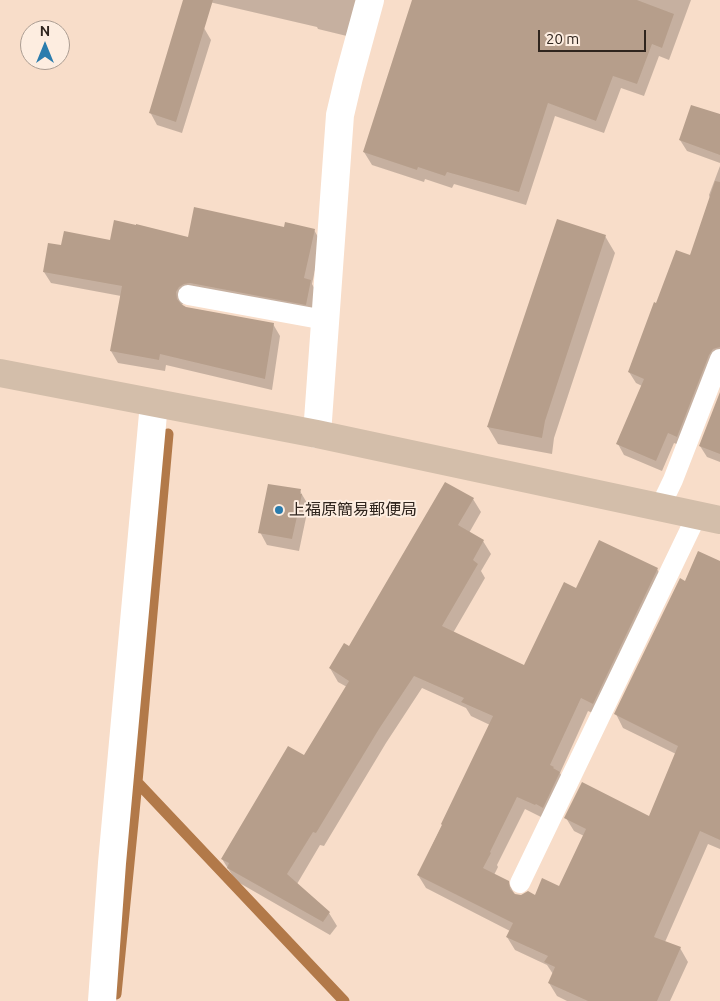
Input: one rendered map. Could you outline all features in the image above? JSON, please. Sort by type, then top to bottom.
[{"type":"street","points":[[317,434],[340,115],[370,0]]},
{"type":"street","points":[[0,373],[317,434],[709,518]]},
{"type":"street","points":[[102,1001],[112,863],[154,403]]},
{"type":"lane","points":[[188,295],[325,320]]},
{"type":"lane","points":[[660,507],[673,480],[720,359]]},
{"type":"lane","points":[[520,883],[709,518]]},
{"type":"building","points":[[183,0],[213,0],[176,122],[149,113]]},
{"type":"building","points":[[412,0],[637,0],[674,14],[662,48],[652,44],[637,84],[613,76],[596,121],[548,103],[519,192],[447,172],[445,176],[418,167],[417,170],[363,152]]},
{"type":"building","points":[[691,105],[720,114],[720,155],[679,140]]},
{"type":"building","points":[[715,181],[720,182],[720,347],[713,349],[709,355],[677,437],[668,433],[656,461],[616,444],[644,379],[628,372],[676,250],[690,255]]},
{"type":"building","points":[[194,207],[284,227],[285,222],[315,229],[304,278],[311,280],[306,305],[190,283],[179,287],[176,292],[177,299],[186,307],[274,323],[265,379],[160,354],[159,360],[110,351],[122,286],[43,272],[48,243],[61,245],[64,231],[110,240],[114,220],[188,237]]},
{"type":"building","points":[[557,219],[606,235],[545,421],[542,438],[487,427]]},
{"type":"building","points":[[720,392],[720,454],[699,446]]},
{"type":"building","points":[[445,482],[474,498],[458,525],[484,540],[473,560],[478,564],[442,626],[524,665],[564,582],[576,588],[599,540],[658,568],[593,704],[581,698],[550,765],[560,772],[543,808],[517,797],[490,852],[483,868],[509,881],[510,889],[515,894],[521,895],[528,891],[535,895],[542,878],[559,886],[586,829],[564,818],[582,782],[649,816],[678,746],[614,714],[680,578],[685,581],[698,551],[720,561],[720,840],[700,831],[654,937],[681,947],[657,1001],[588,1001],[548,983],[555,967],[544,962],[548,956],[506,937],[513,923],[417,875],[493,716],[461,702],[464,698],[414,676],[379,729],[316,833],[313,832],[287,874],[330,912],[323,922],[227,868],[229,863],[221,859],[288,746],[304,755],[349,681],[329,668],[344,643],[349,646]]},
{"type":"building","points":[[268,484],[301,489],[300,494],[302,494],[292,539],[258,533]]},
{"type":"waterway","points":[[116,994],[168,434]]},
{"type":"waterway","points":[[137,782],[344,1001]]},
{"type":"place","name":"上福原簡易郵便局","points":[[279,510]]}]
